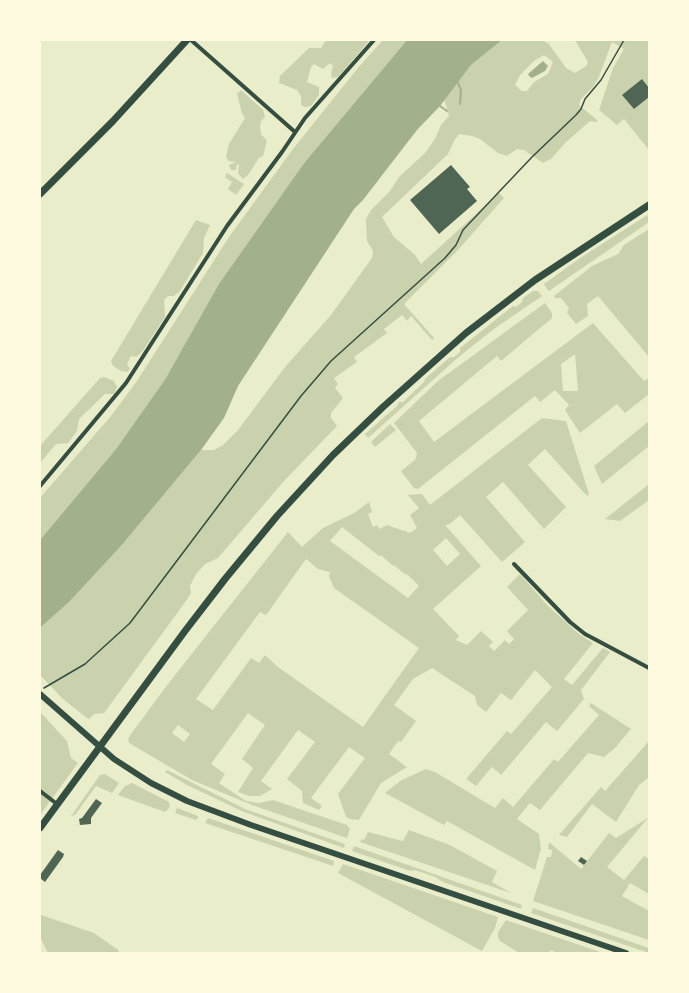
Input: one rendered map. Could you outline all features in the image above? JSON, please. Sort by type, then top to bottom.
[{"type":"main road","points":[[40,194],[113,121],[187,40]]},
{"type":"main road","points":[[40,828],[225,579],[277,516],[357,431],[422,370],[500,306],[579,250],[649,205]]},
{"type":"main road","points":[[40,693],[55,709],[114,759],[151,783],[206,809],[626,953]]},
{"type":"street","points":[[191,40],[295,132]]},
{"type":"street","points":[[40,486],[126,383],[227,226],[282,152],[304,118],[374,40]]},
{"type":"street","points":[[514,564],[570,622],[585,634],[649,668]]},
{"type":"street","points":[[40,791],[57,804]]},
{"type":"path","points":[[40,693],[52,682],[85,664],[96,656],[130,623],[266,441],[326,366],[405,292],[445,258],[456,245],[463,230],[473,219],[532,157],[581,110],[585,99],[601,80],[624,40]]},
{"type":"shaded area","points":[[326,40],[370,40],[338,77],[332,78],[331,73],[333,66],[330,63],[323,69],[314,64],[311,67],[307,82],[319,87],[319,95],[311,106],[305,107],[301,105],[301,96],[297,90],[279,83],[280,76],[309,48],[321,48]]},
{"type":"shaded area","points":[[383,40],[407,40],[305,162],[166,378],[116,449],[40,540],[40,498],[111,416],[137,381],[229,237],[293,149],[358,68]]},
{"type":"shaded area","points":[[407,40],[502,40],[471,65],[440,106],[417,130],[363,200],[354,209],[238,386],[224,418],[201,450],[121,546],[70,601],[40,628],[40,540],[116,449],[166,378],[219,284],[305,162]]},
{"type":"shaded area","points":[[502,40],[542,40],[549,44],[566,68],[575,73],[586,66],[588,62],[575,40],[649,40],[649,150],[624,119],[617,125],[599,110],[613,68],[624,49],[612,42],[598,79],[592,88],[581,99],[579,105],[597,120],[597,122],[590,121],[565,143],[551,159],[543,163],[524,150],[517,149],[507,156],[498,153],[480,139],[459,134],[448,154],[382,217],[394,237],[415,255],[421,264],[499,193],[504,198],[457,251],[404,304],[434,338],[432,340],[411,316],[407,321],[402,315],[384,329],[387,333],[354,357],[357,362],[334,378],[338,384],[335,388],[343,398],[331,413],[331,418],[337,426],[284,481],[218,558],[205,564],[196,574],[190,586],[191,593],[186,601],[104,713],[94,714],[89,719],[87,718],[63,699],[40,675],[40,628],[70,601],[121,546],[201,450],[214,450],[223,445],[238,430],[285,367],[331,315],[372,258],[373,251],[367,241],[366,219],[371,210],[390,191],[399,177],[425,153],[435,139],[441,125],[449,116],[444,99],[471,65]],"holes":[[[544,55],[553,62],[548,74],[534,82],[527,91],[522,91],[515,85],[520,75],[534,61]]]},
{"type":"shaded area","points":[[543,61],[548,66],[545,71],[532,78],[529,76],[528,74]]},
{"type":"shaded area","points":[[241,90],[263,110],[265,117],[261,121],[260,127],[261,134],[267,141],[263,156],[259,158],[248,175],[243,179],[238,173],[239,165],[237,164],[236,170],[231,170],[229,165],[236,162],[229,161],[226,157],[229,144],[245,118],[242,113],[237,94]]},
{"type":"shaded area","points":[[227,173],[244,184],[236,195],[228,189],[232,182],[225,177]]},
{"type":"shaded area","points":[[649,214],[649,222],[549,291],[546,288],[544,284],[583,256]]},
{"type":"shaded area","points":[[196,220],[210,225],[204,238],[203,253],[180,291],[174,296],[168,296],[164,300],[165,317],[142,352],[136,357],[131,356],[127,364],[130,369],[127,372],[121,371],[113,366],[111,361]]},
{"type":"shaded area","points":[[649,229],[649,357],[598,296],[587,304],[588,316],[576,324],[567,313],[569,308],[561,298],[555,298],[554,296],[592,266],[618,254],[624,245]]},
{"type":"shaded area","points":[[533,291],[538,291],[542,296],[494,329],[461,355],[368,438],[365,434],[397,406],[399,402],[403,402],[424,382],[425,379],[450,357],[454,357],[460,352],[460,348],[513,306],[516,307],[522,302],[523,298]]},
{"type":"shaded area","points":[[545,303],[552,313],[552,318],[501,361],[497,356],[419,421],[434,442],[593,323],[644,381],[649,378],[649,394],[625,413],[617,404],[580,433],[565,410],[569,405],[555,390],[540,402],[535,396],[418,489],[414,488],[401,471],[415,460],[417,453],[394,423],[438,381]],"holes":[[[575,354],[578,391],[563,391],[561,364]]]},
{"type":"shaded area","points":[[104,377],[114,381],[117,387],[114,394],[105,394],[79,419],[77,431],[68,443],[56,444],[40,463],[40,446],[100,378]]},
{"type":"shaded area","points":[[542,418],[566,421],[589,494],[587,496],[545,449],[528,465],[566,507],[544,529],[503,482],[486,497],[525,542],[502,562],[460,515],[450,524],[445,525],[481,566],[433,609],[459,636],[456,640],[467,645],[481,631],[493,642],[489,646],[494,651],[505,640],[509,644],[514,639],[507,631],[528,610],[507,587],[520,574],[547,605],[579,634],[593,643],[564,679],[572,685],[603,648],[610,652],[581,690],[584,699],[557,731],[546,722],[501,775],[492,767],[476,786],[466,779],[507,731],[511,734],[552,687],[535,670],[511,700],[501,693],[486,712],[477,705],[475,696],[432,668],[413,679],[394,705],[416,721],[401,742],[398,741],[389,754],[407,767],[381,783],[359,820],[346,817],[338,794],[365,758],[349,747],[311,798],[322,806],[319,810],[303,803],[302,791],[287,779],[315,742],[298,730],[261,781],[272,789],[260,796],[249,796],[238,792],[253,768],[242,759],[265,725],[248,713],[211,764],[225,774],[219,783],[246,801],[259,803],[273,800],[347,825],[350,829],[347,838],[252,805],[192,780],[129,743],[128,739],[131,734],[168,684],[288,532],[302,547],[323,528],[354,513],[369,502],[372,512],[368,514],[373,527],[377,525],[379,529],[387,525],[410,533],[417,528],[410,515],[419,508],[408,495],[422,494],[430,505]],"holes":[[[342,527],[379,556],[381,555],[393,566],[394,565],[406,575],[407,574],[419,586],[408,598],[330,541]],[[446,538],[460,554],[447,566],[433,550]],[[306,559],[318,569],[330,572],[329,576],[334,588],[419,648],[363,727],[278,667],[265,655],[259,663],[251,658],[213,710],[196,699],[260,612],[266,615]],[[178,725],[190,734],[184,742],[172,733]]]},
{"type":"shaded area","points":[[649,421],[649,446],[602,484],[594,466]]},
{"type":"shaded area","points":[[390,424],[396,430],[375,447],[371,442]]},
{"type":"shaded area","points":[[649,484],[649,500],[620,521],[605,519]]},
{"type":"shaded area","points":[[591,703],[631,729],[614,749],[604,757],[588,753],[540,810],[530,803],[517,819],[539,834],[541,849],[535,870],[447,821],[444,825],[385,793],[400,781],[426,769],[435,772],[495,808],[503,798],[513,807],[554,759],[558,762],[599,715],[589,706]]},
{"type":"shaded area","points":[[40,712],[67,741],[71,758],[78,763],[40,815]]},
{"type":"shaded area","points":[[649,741],[649,777],[639,785],[616,822],[592,804],[567,837],[559,835],[601,787],[605,791]]},
{"type":"shaded area","points":[[167,770],[245,809],[345,844],[344,848],[244,812],[187,785],[165,772]]},
{"type":"shaded area","points":[[105,774],[119,783],[112,793],[96,786],[75,815],[71,816],[100,775]]},
{"type":"shaded area","points":[[132,783],[169,802],[170,807],[165,812],[118,795],[125,786]]},
{"type":"shaded area","points":[[177,808],[198,816],[198,818],[196,820],[175,813]]},
{"type":"shaded area","points":[[208,818],[334,861],[333,866],[205,823]]},
{"type":"shaded area","points":[[648,818],[607,867],[624,880],[644,856],[649,859],[649,894],[630,883],[622,896],[649,911],[649,940],[533,901],[547,857],[551,857],[552,850],[548,849],[549,842],[581,869],[609,833],[616,838]]},
{"type":"shaded area","points":[[409,830],[450,845],[497,871],[492,882],[511,893],[360,842],[362,839],[364,840],[368,832],[403,841]]},
{"type":"shaded area","points":[[354,846],[522,905],[521,909],[443,882],[435,877],[415,870],[410,871],[352,851]]},
{"type":"shaded area","points":[[343,864],[498,917],[495,928],[482,951],[338,873]]},
{"type":"shaded area","points":[[533,908],[649,948],[649,953],[531,913]]},
{"type":"shaded area","points":[[41,915],[94,933],[120,953],[48,953],[40,937]]},
{"type":"shaded area","points":[[506,920],[603,953],[556,953],[551,950],[549,953],[519,953],[500,941],[498,937],[498,932]]},
{"type":"building","points":[[642,79],[649,88],[649,97],[634,109],[622,95]]},
{"type":"building","points":[[451,165],[470,187],[467,189],[477,201],[439,234],[410,200]]},
{"type":"building","points":[[96,799],[102,803],[91,818],[91,824],[80,825],[79,819],[82,818]]},
{"type":"building","points":[[58,850],[64,854],[63,857],[45,882],[40,878],[40,875]]},
{"type":"building","points":[[581,857],[587,861],[584,865],[578,861]]},
{"type":"waterway","points":[[458,83],[461,90],[460,104]]},
{"type":"waterway","points":[[440,106],[447,111]]}]
